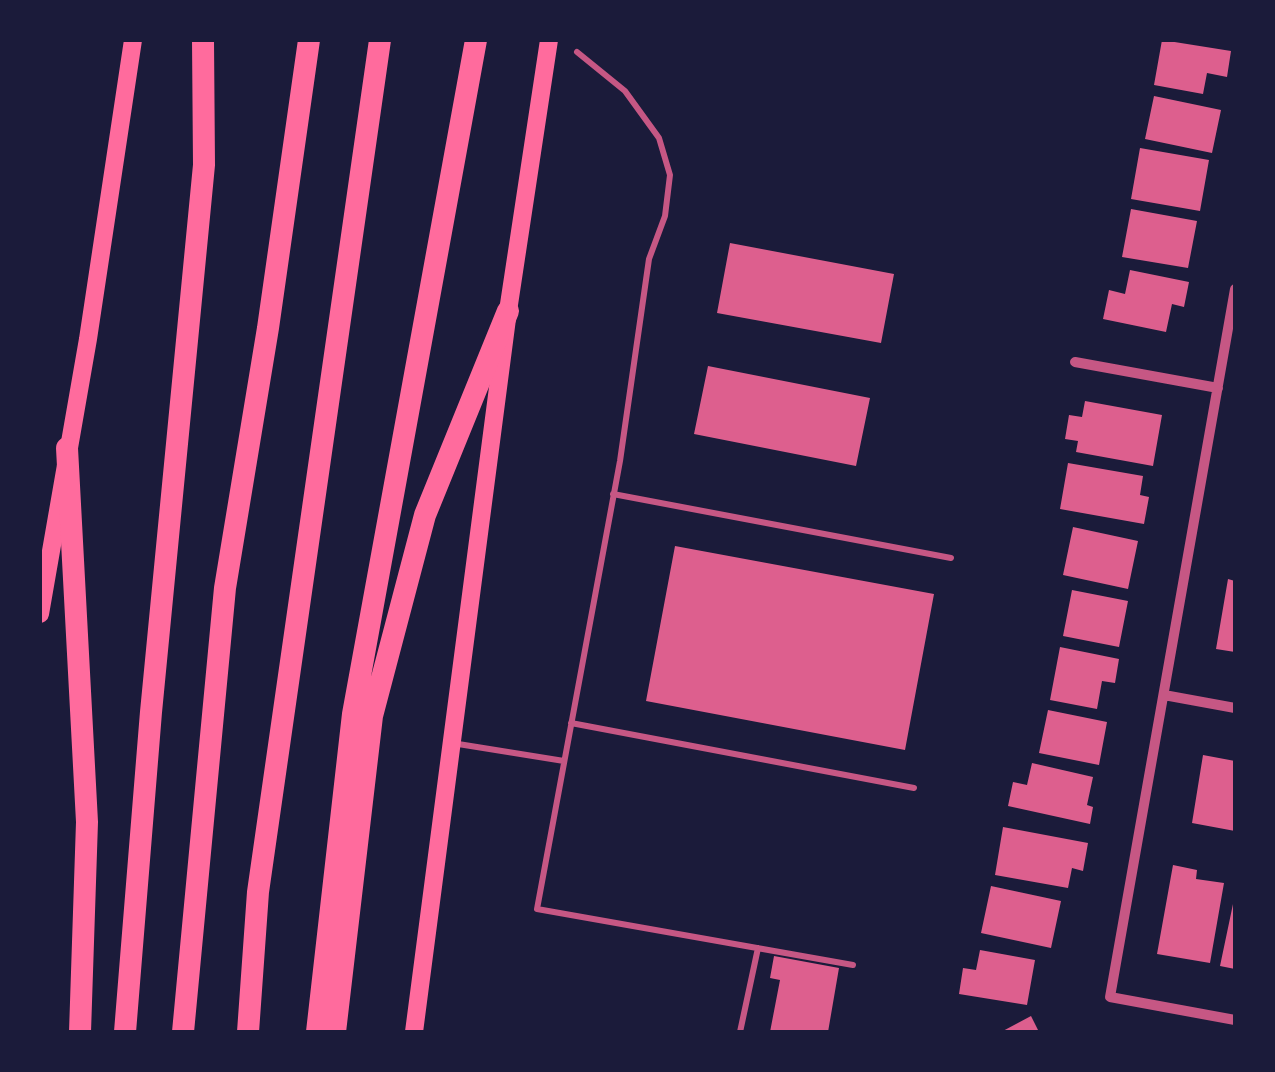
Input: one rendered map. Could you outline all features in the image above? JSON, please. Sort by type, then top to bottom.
[{"type":"highway","points":[[125,1032],[151,712],[204,165],[203,40]]},
{"type":"highway","points":[[183,1032],[226,588],[310,40]]},
{"type":"highway","points":[[248,1032],[258,892],[380,40]]},
{"type":"highway","points":[[317,1032],[353,714],[476,40]]},
{"type":"highway","points":[[335,1032],[372,716],[425,515],[508,311]]},
{"type":"highway","points":[[67,448],[87,822],[80,1032]]},
{"type":"main road","points":[[40,614],[88,340],[133,40]]},
{"type":"main road","points":[[414,1032],[508,311],[548,40]]},
{"type":"street","points":[[1235,289],[1110,997],[1235,1020]]},
{"type":"street","points":[[1075,362],[1218,388]]},
{"type":"street","points":[[1164,695],[1235,708]]},
{"type":"lane","points":[[577,52],[625,92],[659,138],[670,175],[666,216],[649,259],[614,494],[536,909],[853,965]]},
{"type":"lane","points":[[614,494],[951,558]]},
{"type":"lane","points":[[571,723],[914,788]]},
{"type":"lane","points":[[450,742],[564,762]]},
{"type":"lane","points":[[740,1032],[758,948]]},
{"type":"building","points":[[1162,40],[1231,51],[1227,77],[1207,73],[1203,94],[1154,85]]},
{"type":"building","points":[[1154,96],[1221,110],[1212,153],[1145,139]]},
{"type":"building","points":[[1140,148],[1209,160],[1200,211],[1131,199]]},
{"type":"building","points":[[1131,209],[1197,221],[1188,268],[1122,257]]},
{"type":"building","points":[[730,243],[894,274],[881,343],[717,313]]},
{"type":"building","points":[[1130,270],[1189,282],[1184,307],[1172,304],[1166,332],[1103,319],[1109,290],[1125,294]]},
{"type":"building","points":[[708,366],[870,398],[856,466],[694,434]]},
{"type":"building","points":[[1085,401],[1162,415],[1153,466],[1076,452],[1078,441],[1065,439],[1069,415],[1082,417]]},
{"type":"building","points":[[1068,463],[1143,476],[1140,495],[1149,497],[1144,524],[1060,509]]},
{"type":"building","points":[[1073,527],[1138,541],[1128,589],[1063,575]]},
{"type":"building","points":[[675,546],[934,594],[905,750],[646,701]]},
{"type":"building","points":[[1228,579],[1235,581],[1235,652],[1216,649]]},
{"type":"building","points":[[1072,590],[1128,601],[1119,647],[1063,636]]},
{"type":"building","points":[[1060,647],[1119,659],[1115,683],[1102,681],[1097,709],[1050,700]]},
{"type":"building","points":[[1048,710],[1107,722],[1099,765],[1039,753]]},
{"type":"building","points":[[1203,755],[1235,761],[1235,831],[1192,823]]},
{"type":"building","points":[[1032,763],[1093,777],[1087,805],[1093,807],[1090,824],[1008,806],[1013,782],[1027,785]]},
{"type":"building","points":[[1003,827],[1088,843],[1083,871],[1072,868],[1068,888],[995,875]]},
{"type":"building","points":[[1173,865],[1197,870],[1196,879],[1224,883],[1210,963],[1157,954]]},
{"type":"building","points":[[991,886],[1061,901],[1051,948],[981,933]]},
{"type":"building","points":[[1235,905],[1235,969],[1220,966]]},
{"type":"building","points":[[980,950],[1035,960],[1027,1005],[959,994],[963,968],[976,970]]},
{"type":"building","points":[[774,956],[839,968],[828,1032],[770,1032],[780,980],[770,978]]},
{"type":"building","points":[[1031,1016],[1039,1032],[1001,1032]]}]
